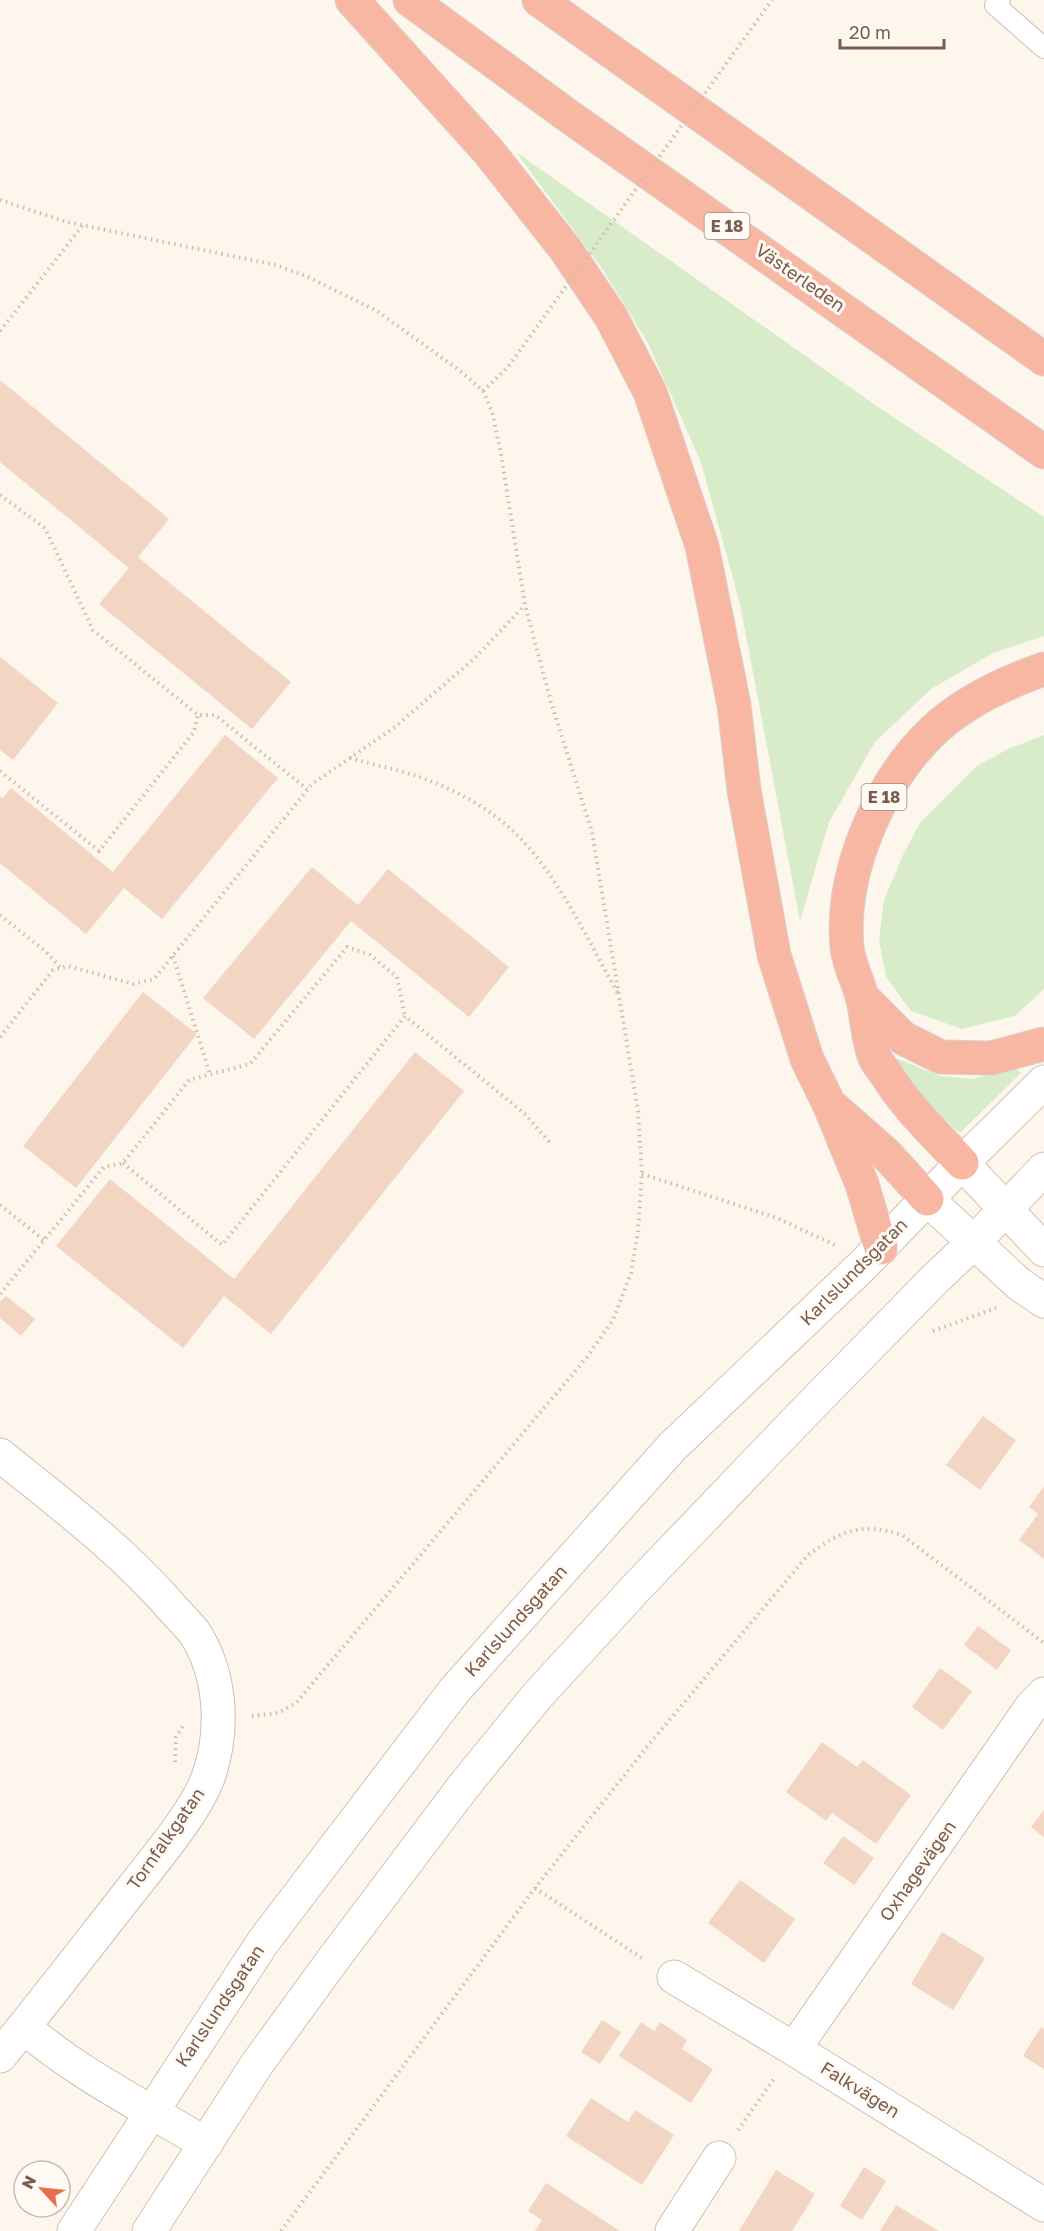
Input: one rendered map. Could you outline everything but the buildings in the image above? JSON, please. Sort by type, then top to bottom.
[{"type":"highway","points":[[352,0],[489,152],[566,250],[611,317],[650,392],[702,546],[734,705],[744,790],[774,955],[807,1059],[829,1104],[862,1184],[881,1248]]},
{"type":"highway","name":"Västerleden","points":[[410,0],[567,115],[1044,452]]},
{"type":"highway","points":[[539,0],[1044,359]]},
{"type":"highway","name":"E 18","points":[[962,1163],[902,1099],[875,1057],[863,998],[848,950],[847,904],[855,864],[886,791],[907,761],[934,730],[968,704],[1005,683],[1044,669]]},
{"type":"highway","name":"E 18","points":[[863,998],[903,1038],[941,1057],[991,1058],[1044,1044]]},
{"type":"highway","points":[[829,1104],[886,1154],[927,1199]]},
{"type":"main road","name":"Karlslundsgatan","points":[[74,2231],[263,1942],[454,1691],[672,1447],[881,1248],[1044,1082]]},
{"type":"main road","name":"E 18","points":[[962,1163],[1004,1209]]},
{"type":"main road","points":[[149,2231],[257,2064],[332,1960],[463,1787],[537,1696],[637,1587],[781,1437],[1044,1169]]},
{"type":"main road","points":[[927,1199],[1019,1284],[1044,1301]]},
{"type":"main road","points":[[1004,1209],[1044,1250]]},
{"type":"main road","name":"Tornfalkgatan","points":[[0,1455],[107,1541],[155,1589],[194,1633],[211,1669],[219,1719],[218,1741],[210,1774],[193,1806],[166,1845],[0,2056]]},
{"type":"main road","name":"Oxhagevägen","points":[[794,2049],[1032,1706],[1044,1694]]},
{"type":"main road","name":"Falkvägen","points":[[674,1977],[1044,2205]]},
{"type":"main road","points":[[24,2027],[41,2042],[70,2061],[206,2144]]},
{"type":"main road","points":[[672,2231],[719,2158]]},
{"type":"lane","points":[[1000,0],[995,5],[1044,48]]},
{"type":"path","points":[[483,391],[508,367],[772,0]]},
{"type":"path","points":[[0,200],[82,225],[276,265],[308,277],[377,311],[463,373],[483,391],[492,411],[501,454],[525,605],[551,702],[592,832],[638,1112],[642,1174],[638,1231],[631,1273],[613,1320],[587,1357],[296,1703],[278,1713],[192,1721],[186,1724],[176,1737],[175,1772]]},
{"type":"path","points":[[0,331],[82,225]]},
{"type":"path","points":[[0,495],[45,528],[93,630],[198,715],[215,716],[307,789]]},
{"type":"path","points":[[0,1037],[53,970],[68,966],[133,984],[154,980],[307,789],[394,727],[474,659],[525,605]]},
{"type":"path","points":[[0,771],[99,851],[194,732],[198,715]]},
{"type":"path","points":[[349,758],[424,778],[456,792],[486,810],[515,832],[541,864],[570,908],[620,998]]},
{"type":"path","points":[[0,915],[45,951],[61,968]]},
{"type":"path","points":[[0,1294],[104,1167],[123,1163],[189,1080],[250,1064],[347,947],[370,955],[397,977],[405,1016],[525,1114],[550,1143]]},
{"type":"path","points":[[172,956],[210,1074]]},
{"type":"path","points":[[123,1163],[222,1245],[405,1016]]},
{"type":"path","points":[[642,1174],[777,1218]]},
{"type":"path","points":[[0,1204],[44,1240]]},
{"type":"path","points":[[281,2231],[535,1888],[646,1748],[796,1567],[817,1549],[841,1534],[861,1528],[882,1528],[902,1535],[1044,1642]]},
{"type":"path","points":[[535,1888],[615,1942]]},
{"type":"path","points":[[719,2158],[794,2049]]},
{"type":"green space","points":[[516,152],[878,407],[1044,517],[1044,636],[993,653],[931,689],[875,742],[829,822],[800,921],[740,604],[701,462],[648,343],[603,270]]},
{"type":"green space","points":[[1044,735],[1044,989],[1015,1016],[962,1029],[911,1011],[886,977],[879,940],[884,900],[903,855],[920,823],[977,766],[1008,749]]},
{"type":"green space","points":[[893,1057],[941,1076],[972,1079],[1015,1067],[1021,1073],[960,1133],[933,1110]]}]
